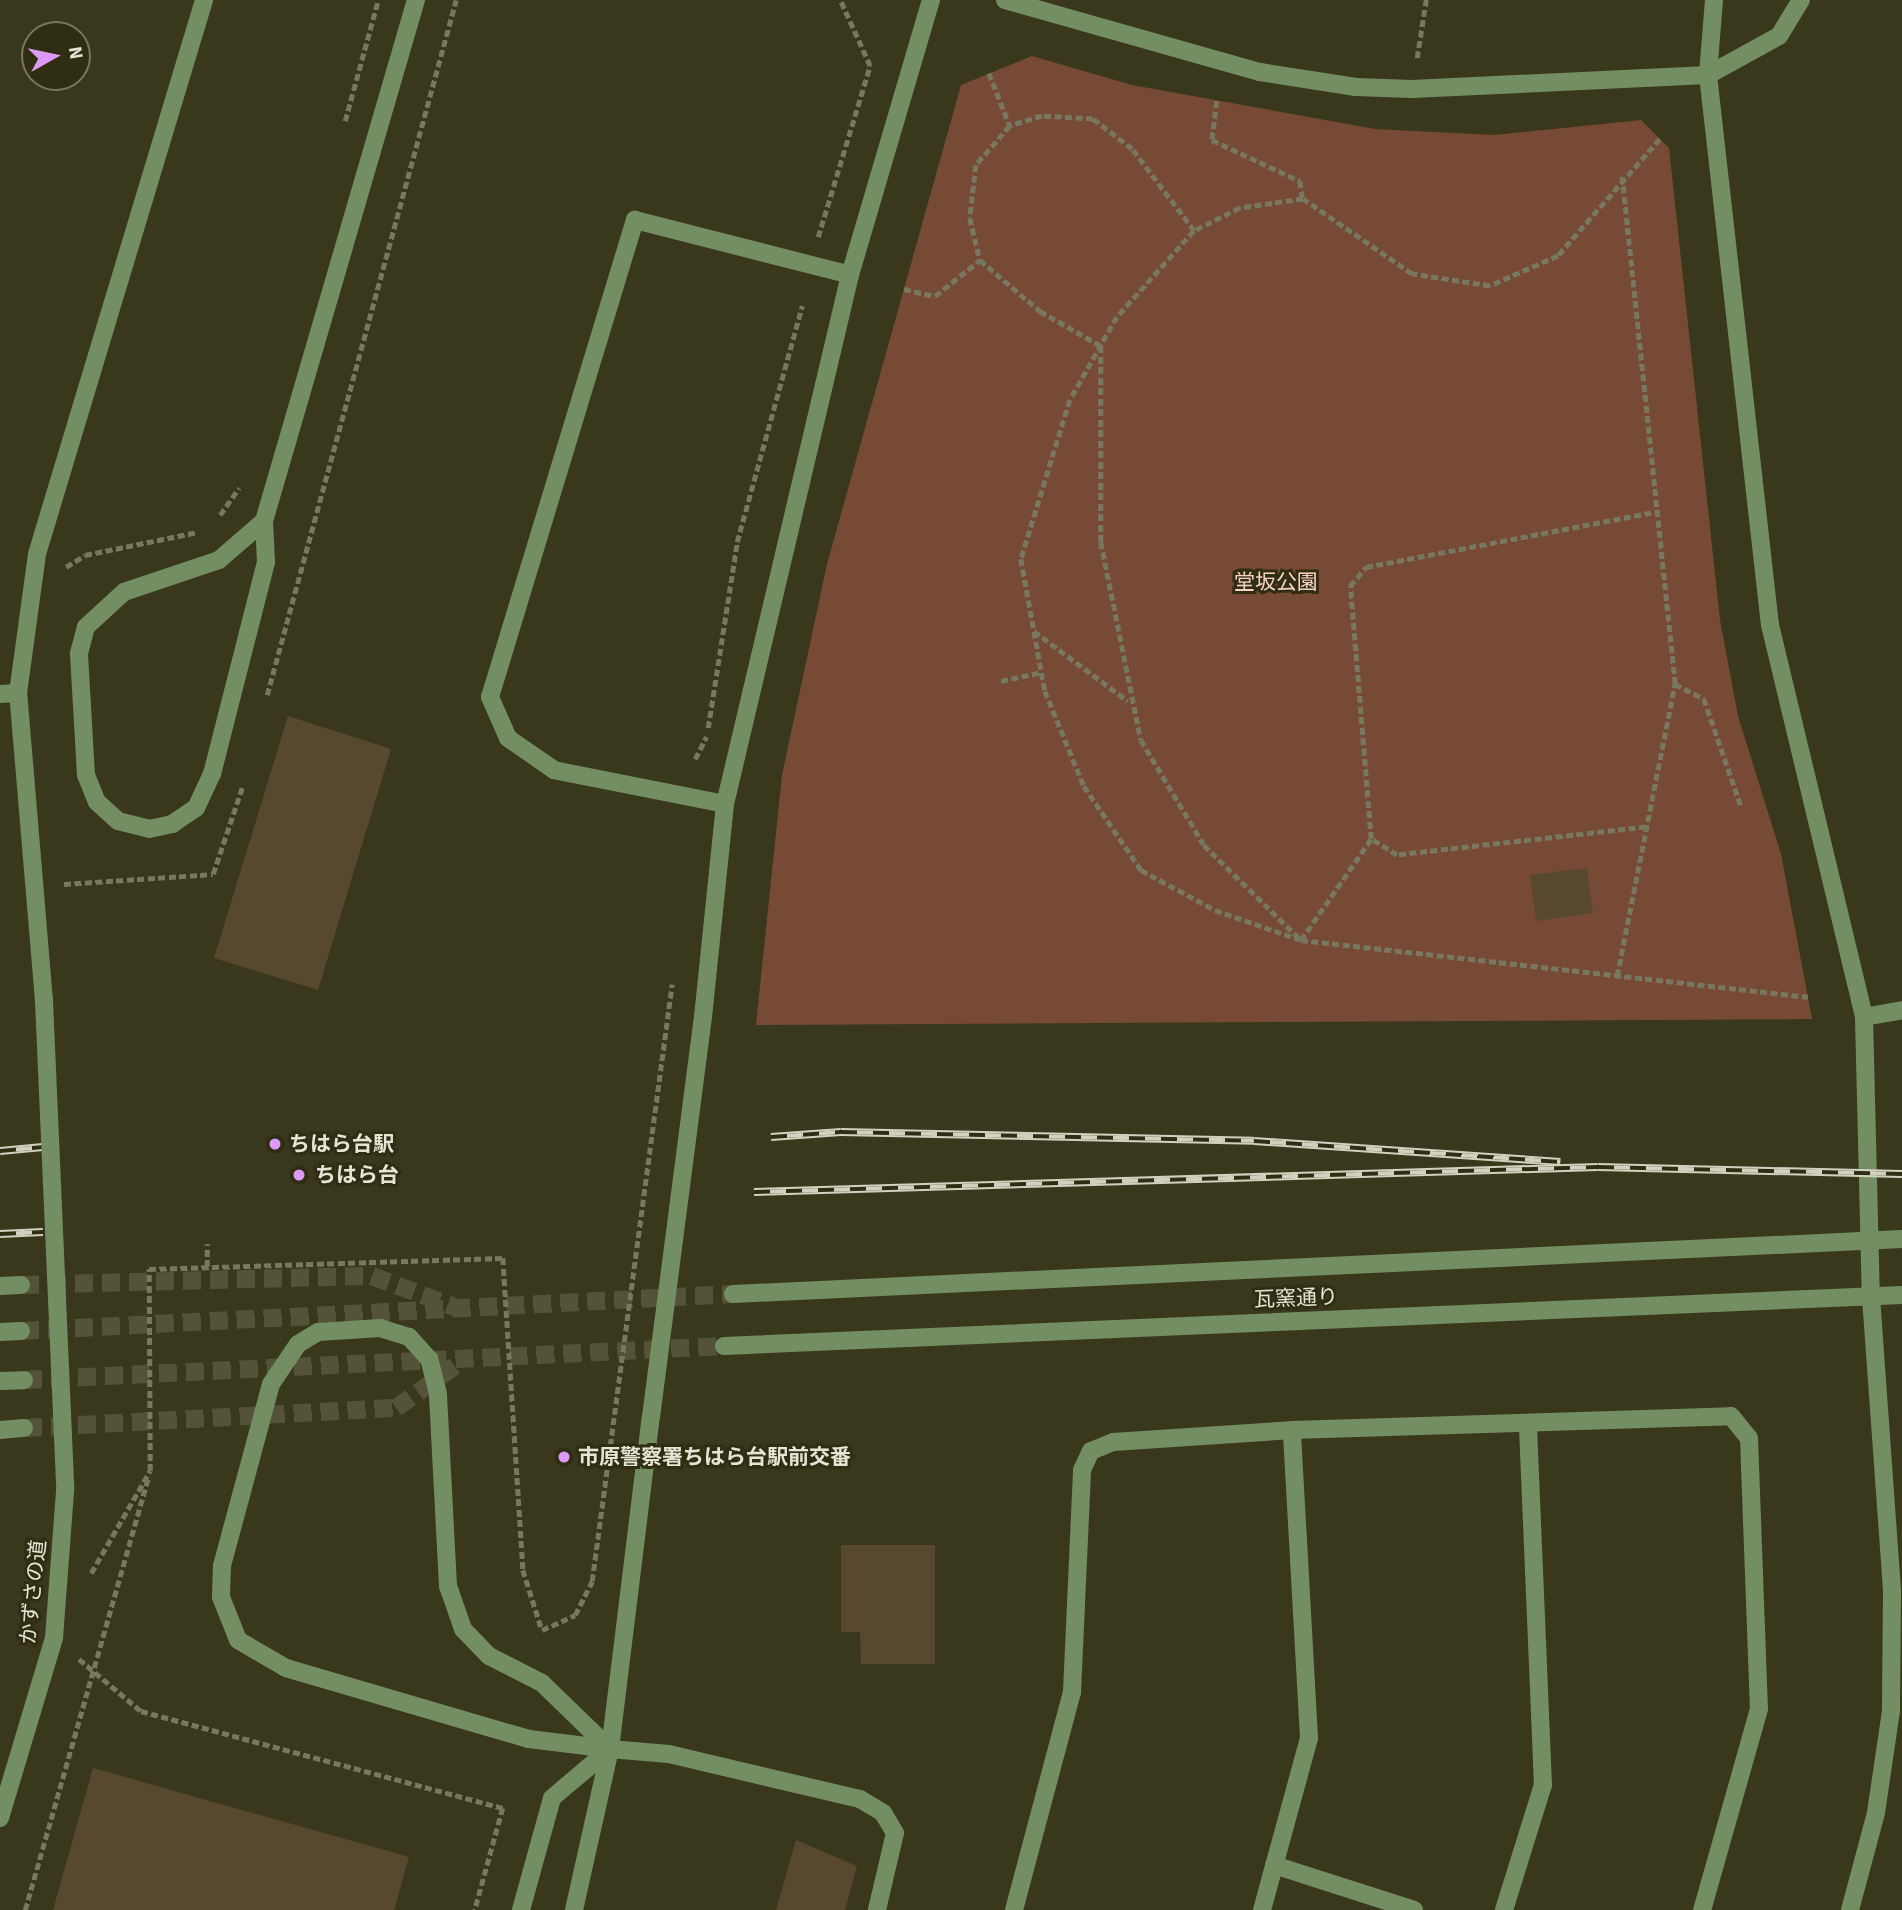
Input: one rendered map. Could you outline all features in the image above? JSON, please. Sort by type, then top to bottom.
[{"type":"street","name":"かずさの道","points":[[0,1818],[54,1638],[65,1490],[44,1001],[9,693],[32,590],[37,554],[204,0]]},
{"type":"street","points":[[264,521],[219,561],[124,593],[86,627],[79,654],[86,775],[97,802],[118,821],[149,829],[196,808],[212,774],[266,562],[264,521],[416,0]]},
{"type":"street","points":[[574,1910],[610,1749],[650,1417],[704,1017],[725,804],[849,275],[931,0]]},
{"type":"street","points":[[1005,0],[1260,72],[1356,88],[1412,89],[1707,75],[1779,36],[1801,0]]},
{"type":"street","points":[[1714,0],[1707,75],[1770,625],[1864,1017],[1871,1297],[1892,1591],[1891,1711],[1876,1814],[1850,1910]]},
{"type":"street","points":[[725,804],[554,770],[508,738],[490,696],[635,220],[849,275]]},
{"type":"street","points":[[1864,1017],[1902,1010]]},
{"type":"street","name":"瓦窯通り","points":[[733,1294],[1871,1243],[1902,1239]]},
{"type":"street","points":[[0,1286],[22,1286]]},
{"type":"street","name":"瓦窯通り","points":[[724,1346],[1902,1295]]},
{"type":"street","points":[[610,1749],[542,1683],[489,1656],[453,1608],[438,1394],[429,1359],[409,1337],[380,1328],[318,1332],[298,1344],[271,1384],[222,1566],[221,1597],[239,1640],[259,1657],[299,1672],[528,1739],[610,1749],[669,1754],[860,1799],[883,1814],[895,1833],[877,1910]]},
{"type":"street","points":[[0,1332],[21,1331]]},
{"type":"street","points":[[0,1381],[24,1380]]},
{"type":"street","points":[[1014,1910],[1072,1692],[1082,1470],[1091,1451],[1113,1442],[1292,1430],[1528,1427],[1731,1416],[1749,1438],[1759,1709],[1702,1910]]},
{"type":"street","points":[[1504,1910],[1543,1785],[1528,1427]]},
{"type":"street","points":[[0,1430],[24,1428]]},
{"type":"street","points":[[1262,1910],[1309,1738],[1292,1430]]},
{"type":"street","points":[[522,1910],[552,1798],[610,1749]]},
{"type":"street","points":[[1274,1866],[1414,1910]]},
{"type":"path","points":[[342,132],[378,0]]},
{"type":"path","points":[[818,238],[870,66],[840,0]]},
{"type":"path","points":[[1412,89],[1426,0]]},
{"type":"path","points":[[989,73],[1010,126]]},
{"type":"path","points":[[1217,101],[1212,140],[1300,181],[1303,199]]},
{"type":"path","points":[[1101,346],[1041,311],[980,260],[970,218],[976,165],[1010,126],[1042,116],[1093,118],[1132,149],[1194,231]]},
{"type":"path","points":[[1660,139],[1622,176],[1558,256],[1490,286],[1412,274],[1303,199],[1240,208],[1194,231],[1117,317],[1065,412],[1021,559],[1042,672],[1084,786],[1141,870],[1215,910],[1301,940],[1808,997]]},
{"type":"path","points":[[1617,976],[1675,684],[1653,512],[1622,176]]},
{"type":"path","points":[[904,289],[935,296],[980,260]]},
{"type":"path","points":[[695,759],[707,736],[737,542],[802,306]]},
{"type":"path","points":[[1101,346],[1101,542],[1128,701],[1141,740],[1204,845],[1301,940]]},
{"type":"path","points":[[218,518],[241,485]]},
{"type":"path","points":[[1301,940],[1371,839],[1350,586],[1366,567],[1653,512]]},
{"type":"path","points":[[32,590],[85,555],[210,529]]},
{"type":"path","points":[[1034,630],[1128,701]]},
{"type":"path","points":[[1002,681],[1042,672]]},
{"type":"path","points":[[1675,684],[1704,699],[1741,806]]},
{"type":"path","points":[[1371,839],[1397,855],[1646,827]]},
{"type":"path","points":[[207,1244],[207,1267]]},
{"type":"path","points":[[25,1910],[150,1471]]},
{"type":"green space","name":"堂坂公園","points":[[1032,56],[1132,85],[1375,129],[1494,135],[1641,120],[1669,148],[1720,620],[1738,716],[1781,854],[1812,1019],[756,1025],[782,775],[827,564],[961,85]]},
{"type":"building","points":[[288,716],[391,749],[318,990],[214,958]]},
{"type":"building","points":[[1587,868],[1593,913],[1536,921],[1530,875]]},
{"type":"building","points":[[841,1545],[935,1545],[935,1664],[861,1664],[860,1632],[841,1632]]},
{"type":"building","points":[[93,1768],[409,1857],[394,1910],[53,1910]]},
{"type":"building","points":[[796,1840],[857,1866],[845,1910],[776,1910]]},
{"type":"tunnel","points":[[21,1285],[372,1276],[460,1309]]},
{"type":"tunnel","points":[[21,1331],[733,1294]]},
{"type":"tunnel","points":[[24,1380],[724,1346]]},
{"type":"tunnel","points":[[24,1428],[396,1408],[462,1361]]},
{"type":"railway","points":[[771,1137],[841,1132],[1254,1141],[1560,1162]]},
{"type":"railway","points":[[0,1151],[43,1147]]},
{"type":"railway","points":[[754,1192],[1598,1167],[1902,1174]]},
{"type":"railway","points":[[0,1234],[43,1232]]},
{"type":"place","name":"ちはら台駅","points":[[275,1144]]},
{"type":"place","name":"ちはら台","points":[[299,1175]]},
{"type":"place","name":"市原警察署ちはら台駅前交番","points":[[564,1457]]}]
